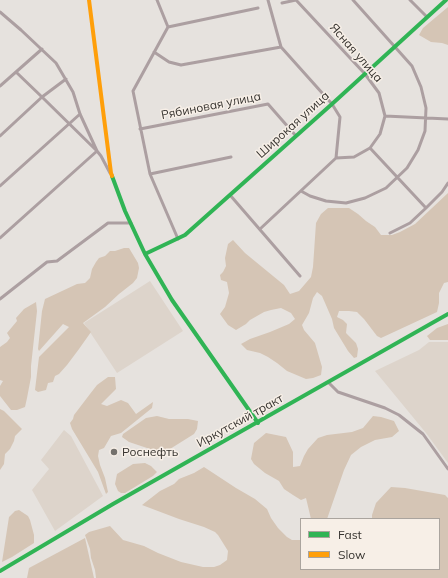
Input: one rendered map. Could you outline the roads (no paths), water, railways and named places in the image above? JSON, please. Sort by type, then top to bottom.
[{"type":"street","points":[[89,0],[111,173]]},
{"type":"street","points":[[156,0],[168,26]]},
{"type":"street","points":[[268,0],[281,47],[332,104],[340,117],[336,158]]},
{"type":"street","name":"Ясная улица","points":[[282,3],[296,0],[365,74],[379,93],[385,116]]},
{"type":"street","points":[[301,191],[310,196],[326,201],[346,203],[365,198],[386,188],[407,168],[418,150],[425,131],[426,108],[421,87],[412,66],[353,0]]},
{"type":"street","points":[[410,0],[427,17]]},
{"type":"street","name":"Широкая улица","points":[[146,254],[185,235],[446,0]]},
{"type":"street","points":[[168,26],[258,8]]},
{"type":"street","points":[[0,12],[56,63],[73,92],[80,114],[97,151]]},
{"type":"street","points":[[168,26],[133,91],[150,174],[178,239]]},
{"type":"street","points":[[154,52],[169,62],[181,65],[281,47]]},
{"type":"street","points":[[0,86],[42,49]]},
{"type":"street","points":[[16,72],[101,156],[111,173],[125,212],[146,254],[172,300],[258,422]]},
{"type":"street","points":[[0,136],[42,97],[66,79]]},
{"type":"street","name":"Рябиновая улица","points":[[140,129],[268,104],[296,136]]},
{"type":"street","points":[[0,186],[80,114]]},
{"type":"street","points":[[260,230],[336,158],[354,157],[370,148],[380,134],[385,116],[448,119]]},
{"type":"street","points":[[370,148],[426,208]]},
{"type":"street","points":[[0,238],[97,151]]},
{"type":"street","points":[[150,174],[231,157]]},
{"type":"street","points":[[390,233],[410,223],[442,192],[448,183]]},
{"type":"street","points":[[230,195],[300,276]]},
{"type":"street","points":[[0,299],[47,262],[57,262],[108,223],[131,223]]},
{"type":"street","name":"Иркутский тракт","points":[[0,571],[113,504],[448,314]]},
{"type":"street","points":[[328,383],[338,392],[385,408],[404,418],[423,434],[448,469]]},
{"type":"place","name":"Роснефть","points":[[114,452]]}]
